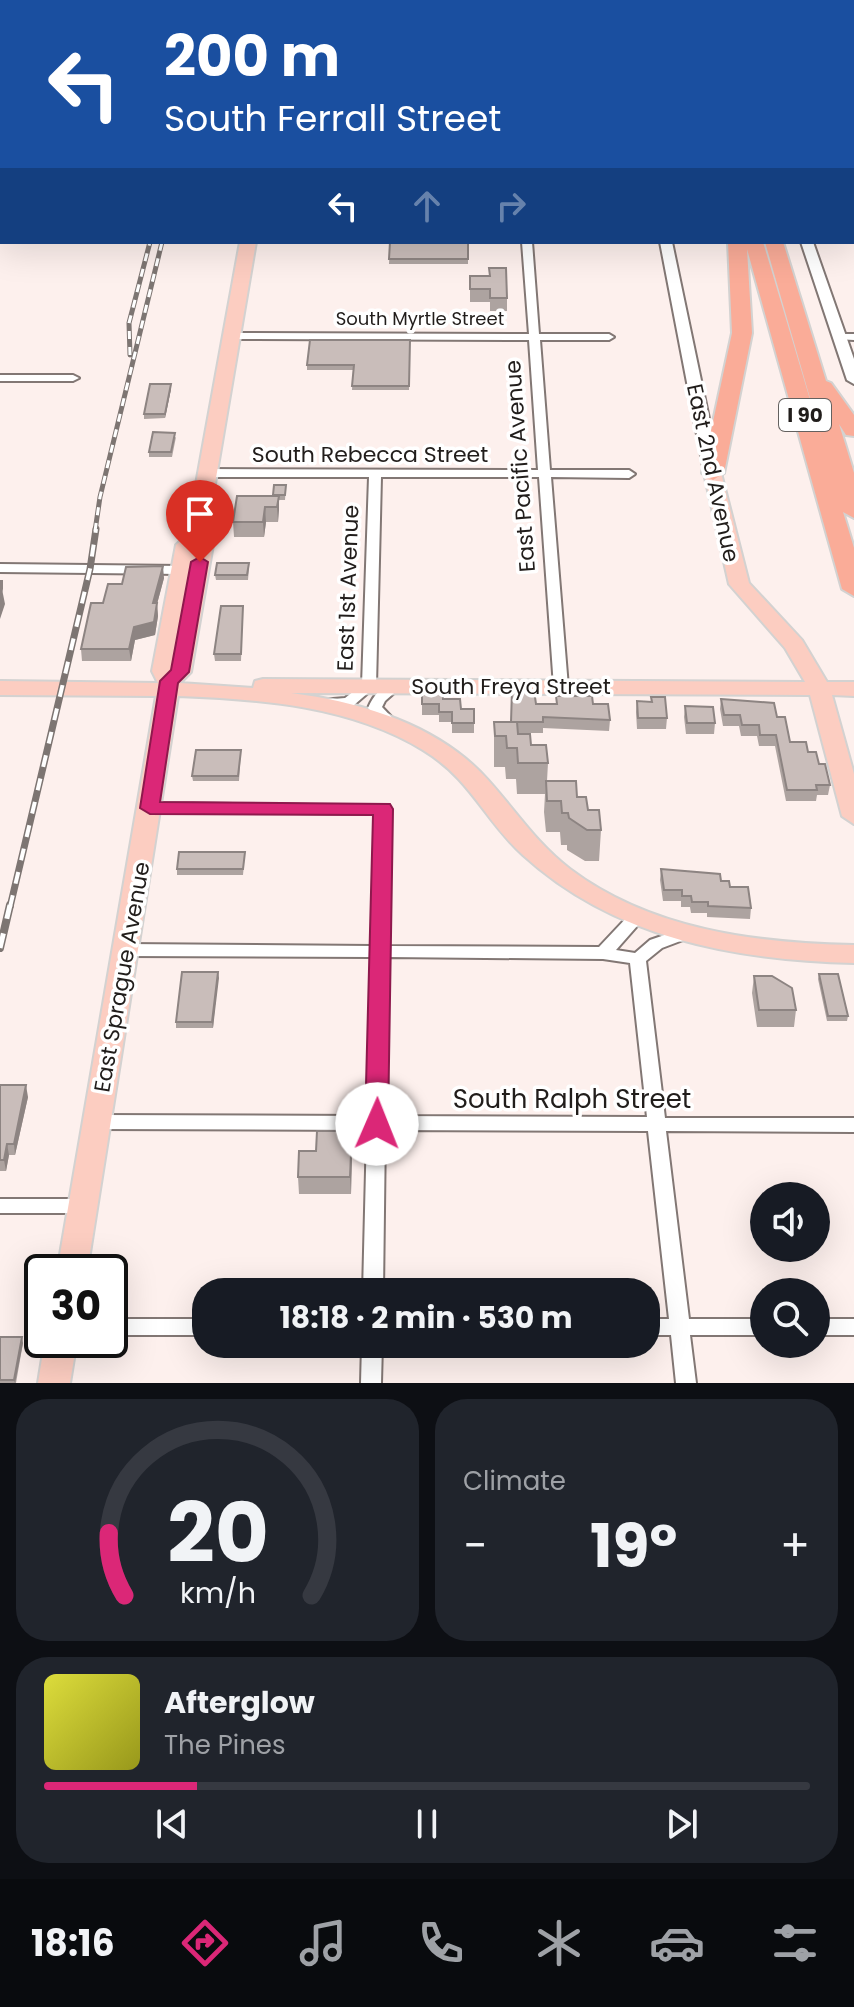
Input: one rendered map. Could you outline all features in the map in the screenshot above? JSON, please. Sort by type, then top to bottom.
[{"type":"highway","points":[[713,473],[742,333],[737,244]]},
{"type":"highway","name":"I 90","points":[[755,244],[854,589]]},
{"type":"highway","name":"I 90","points":[[775,244],[854,511]]},
{"type":"highway","points":[[810,368],[854,430]]},
{"type":"main road","name":"East Sprague Avenue","points":[[75,1254],[150,808],[168,685],[163,671],[186,545],[196,538],[248,244]]},
{"type":"main road","name":"East 2nd Avenue","points":[[713,473],[739,584],[794,645],[819,688],[854,816]]},
{"type":"main road","name":"East Sprague Avenue","points":[[168,685],[180,672],[203,545],[196,538]]},
{"type":"main road","name":"South Freya Street","points":[[168,685],[854,689]]},
{"type":"main road","points":[[0,688],[168,685],[309,704],[393,726],[424,741],[466,770],[510,827],[548,864],[637,917],[685,933],[759,950],[854,954]]},
{"type":"main road","points":[[54,1383],[58,1358]]},
{"type":"street","name":"East Pacific Avenue","points":[[527,244],[561,687]]},
{"type":"street","name":"East 2nd Avenue","points":[[666,244],[713,473]]},
{"type":"street","points":[[808,244],[847,337],[854,380]]},
{"type":"street","name":"South Myrtle Street","points":[[231,336],[609,337]]},
{"type":"street","points":[[0,378],[73,378]]},
{"type":"street","name":"South Rebecca Street","points":[[206,473],[629,474]]},
{"type":"street","name":"East 1st Avenue","points":[[309,704],[349,702],[369,686],[375,474]]},
{"type":"street","points":[[0,568],[182,570]]},
{"type":"street","points":[[393,726],[375,708],[379,699],[395,686]]},
{"type":"street","points":[[150,808],[383,809],[373,1278]]},
{"type":"street","points":[[603,953],[637,917]]},
{"type":"street","points":[[126,950],[603,953],[638,959],[656,944],[685,933]]},
{"type":"street","points":[[638,959],[686,1383]]},
{"type":"street","name":"South Ralph Street","points":[[97,1122],[854,1125]]},
{"type":"street","points":[[0,1206],[83,1206]]},
{"type":"street","points":[[128,1327],[192,1327]]},
{"type":"street","points":[[660,1327],[750,1327]]},
{"type":"street","points":[[830,1327],[854,1327]]},
{"type":"street","points":[[371,1383],[372,1358]]},
{"type":"building","points":[[390,244],[468,244],[468,259],[389,259]]},
{"type":"building","points":[[489,268],[506,268],[507,298],[490,298],[490,289],[470,289],[470,276],[490,276]]},
{"type":"building","points":[[310,340],[410,340],[409,386],[352,386],[354,365],[307,365]]},
{"type":"building","points":[[150,384],[171,384],[165,414],[144,414]]},
{"type":"building","points":[[153,432],[175,433],[171,452],[149,452]]},
{"type":"building","points":[[274,485],[286,485],[285,495],[273,495]]},
{"type":"building","points":[[237,496],[279,496],[277,507],[265,507],[263,522],[233,522]]},
{"type":"building","points":[[217,563],[249,563],[247,575],[215,575]]},
{"type":"building","points":[[163,566],[153,603],[157,603],[154,622],[134,627],[129,649],[81,649],[91,603],[103,603],[108,584],[122,584],[126,567]]},
{"type":"building","points":[[221,606],[243,606],[241,654],[214,654]]},
{"type":"building","points":[[512,690],[534,690],[536,704],[557,704],[556,696],[592,696],[593,704],[608,704],[610,720],[543,717],[543,722],[511,722]]},
{"type":"building","points":[[422,692],[443,692],[443,699],[460,699],[461,709],[474,709],[474,723],[452,723],[452,712],[439,712],[439,704],[422,704]]},
{"type":"building","points":[[651,697],[665,697],[667,718],[638,718],[637,701],[652,702]]},
{"type":"building","points":[[721,699],[774,703],[777,717],[785,717],[790,742],[806,742],[808,752],[816,752],[819,764],[825,764],[830,785],[816,785],[817,790],[787,790],[776,735],[760,735],[759,725],[742,725],[740,715],[724,715]]},
{"type":"building","points":[[685,706],[713,707],[715,723],[687,723]]},
{"type":"building","points":[[494,722],[517,722],[518,734],[530,734],[531,745],[546,745],[548,763],[518,763],[517,748],[507,748],[506,736],[495,736]]},
{"type":"building","points":[[196,750],[241,750],[238,776],[192,776]]},
{"type":"building","points":[[546,781],[576,781],[577,797],[586,797],[588,810],[599,810],[601,830],[587,830],[569,818],[568,813],[562,813],[561,801],[547,801]]},
{"type":"building","points":[[179,852],[245,852],[243,869],[177,869]]},
{"type":"building","points":[[661,869],[720,874],[721,881],[729,881],[730,887],[748,887],[751,908],[708,906],[708,902],[692,902],[691,896],[682,896],[682,890],[664,890]]},
{"type":"building","points":[[182,972],[218,972],[212,1022],[176,1022]]},
{"type":"building","points":[[819,974],[838,974],[848,1016],[828,1016]]},
{"type":"building","points":[[754,976],[772,976],[792,988],[796,1010],[759,1010]]},
{"type":"building","points":[[0,1085],[26,1085],[14,1144],[7,1144],[4,1160],[0,1160]]},
{"type":"building","points":[[317,1131],[352,1131],[350,1177],[298,1177],[299,1151],[316,1151]]},
{"type":"building","points":[[0,1337],[22,1337],[14,1380],[0,1380]]},
{"type":"railway","points":[[130,355],[129,323],[149,244]]},
{"type":"railway","points":[[95,531],[100,497],[162,244]]},
{"type":"railway","points":[[10,907],[90,569],[96,529]]},
{"type":"railway","points":[[0,948],[10,905]]},
{"type":"route","points":[[200,562],[180,672],[169,681],[150,808],[383,809],[377,1124]]}]
